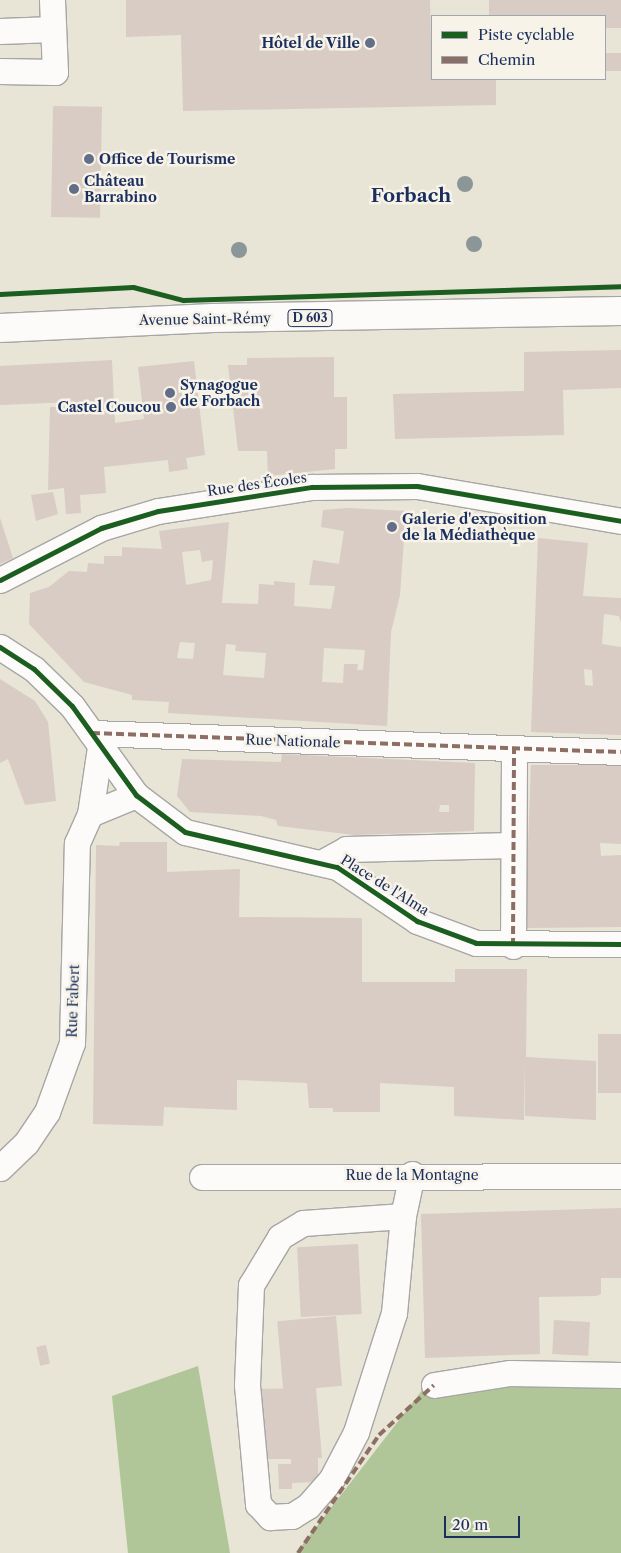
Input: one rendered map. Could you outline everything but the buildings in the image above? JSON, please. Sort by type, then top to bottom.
[{"type":"main road","name":"Avenue Saint-Rémy","points":[[0,328],[213,318],[621,311]]},
{"type":"street","points":[[0,71],[55,72],[52,0]]},
{"type":"street","points":[[0,31],[53,28]]},
{"type":"street","name":"Rue des Écoles","points":[[0,580],[74,539],[110,525],[193,504],[312,487],[417,486],[621,521]]},
{"type":"street","points":[[0,646],[34,669],[72,706],[96,740]]},
{"type":"street","name":"Rue Nationale","points":[[96,740],[621,752]]},
{"type":"street","name":"Rue Fabert","points":[[0,1168],[26,1143],[47,1112],[65,1073],[72,1043],[77,843],[90,814],[95,783],[96,740]]},
{"type":"street","name":"Place de l'Alma","points":[[96,740],[136,795],[185,832],[323,862],[417,921],[476,943],[513,946],[621,944]]},
{"type":"street","points":[[513,946],[514,750]]},
{"type":"street","points":[[90,814],[136,795]]},
{"type":"street","points":[[323,862],[346,849],[514,845]]},
{"type":"street","points":[[403,1216],[303,1223],[280,1237],[252,1285],[247,1385],[258,1504],[270,1517],[292,1516],[308,1506],[332,1478],[356,1432],[394,1313],[403,1216],[412,1174]]},
{"type":"street","name":"Rue de la Montagne","points":[[202,1177],[412,1174],[621,1176]]},
{"type":"street","points":[[434,1385],[510,1373],[621,1375]]},
{"type":"green space","points":[[531,1361],[621,1369],[621,1553],[296,1553],[434,1375]]},
{"type":"green space","points":[[198,1366],[230,1553],[128,1553],[112,1396]]},
{"type":"marked path","points":[[92,733],[621,752]]},
{"type":"marked path","points":[[513,946],[514,750]]},
{"type":"marked path","points":[[298,1553],[379,1435],[434,1385]]},
{"type":"cycle path","points":[[0,294],[133,287],[183,300],[621,286]]},
{"type":"cycle path","points":[[0,580],[101,528],[158,511],[312,487],[417,486],[621,521]]},
{"type":"cycle path","points":[[0,647],[34,669],[72,706],[136,795],[185,832],[337,867],[417,921],[476,943],[621,944]]},
{"type":"place","name":"Hôtel de Ville","points":[[370,43]]},
{"type":"place","name":"Office de Tourisme","points":[[89,159]]},
{"type":"place","name":"Château Barrabino","points":[[74,189]]},
{"type":"place","name":"Synagogue de Forbach","points":[[170,393]]},
{"type":"place","name":"Castel Coucou","points":[[171,407]]},
{"type":"place","name":"Galerie d'exposition de la Médiathèque","points":[[392,527]]},
{"type":"district","name":"Forbach","points":[[411,196]]}]
